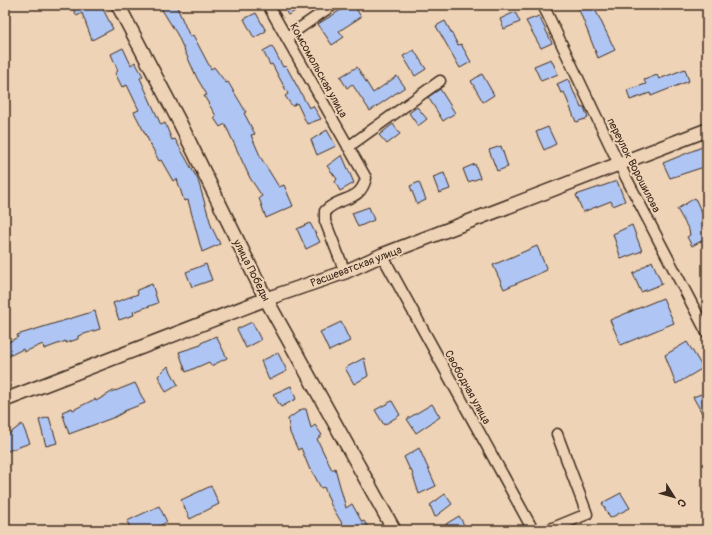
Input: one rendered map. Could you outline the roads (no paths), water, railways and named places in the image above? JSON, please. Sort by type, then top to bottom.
[{"type":"street","name":"улица Победы","points":[[118,5],[180,123],[266,299],[394,530]]},
{"type":"street","name":"Комсомольская улица","points":[[268,5],[366,178],[363,189],[356,195],[333,203],[325,211],[326,220],[345,272]]},
{"type":"street","points":[[286,37],[333,5]]},
{"type":"street","name":"переулок Ворошилова","points":[[543,5],[619,164],[707,333]]},
{"type":"street","points":[[348,147],[440,81]]},
{"type":"street","name":"Расшеватская улица","points":[[5,400],[266,299],[345,272],[382,255],[707,130]]},
{"type":"street","name":"Свободная улица","points":[[382,255],[533,530]]},
{"type":"street","points":[[548,530],[587,514],[557,434]]}]
